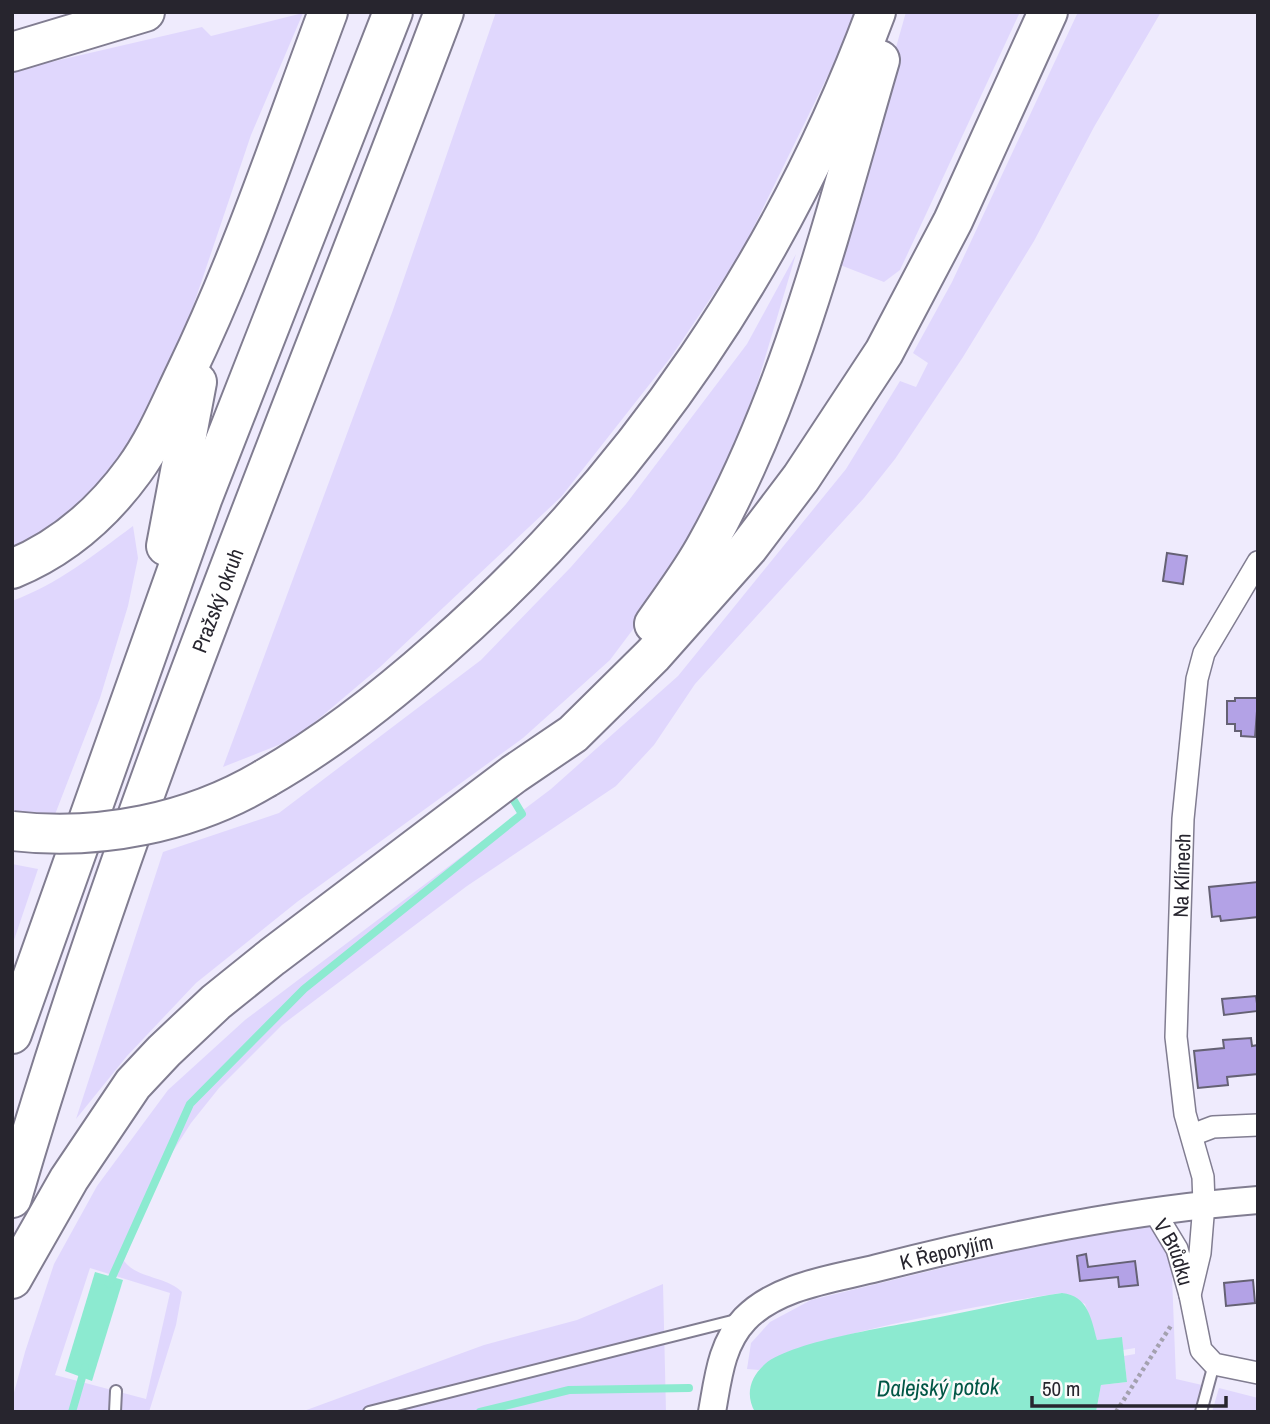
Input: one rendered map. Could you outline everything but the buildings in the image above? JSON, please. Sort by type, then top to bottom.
[{"type":"highway","points":[[12,35],[114,12]]},
{"type":"highway","points":[[12,52],[145,12]]},
{"type":"highway","points":[[12,569],[50,551],[79,530],[121,488],[155,437],[210,322],[328,12]]},
{"type":"highway","points":[[12,1034],[203,497],[393,12]]},
{"type":"highway","name":"Pražský okruh","points":[[12,1198],[82,977],[159,758],[444,12]]},
{"type":"highway","points":[[12,831],[74,833],[152,823],[217,802],[266,778],[353,720],[464,628],[549,544],[636,444],[702,353],[775,233],[826,134],[876,12]]},
{"type":"highway","points":[[514,774],[647,634],[706,547],[722,515],[759,437],[797,338],[894,12]]},
{"type":"highway","points":[[12,1279],[69,1179],[147,1068],[234,986],[514,774],[573,734],[653,655],[748,548],[801,478],[868,380],[931,266],[1048,12]]},
{"type":"highway","points":[[149,649],[181,463],[210,322]]},
{"type":"street","name":"Na Klínech","points":[[1204,1204],[1203,1177],[1185,1114],[1176,1037],[1183,819],[1196,679],[1204,653],[1258,562]]},
{"type":"street","points":[[1192,1135],[1213,1127],[1258,1125]]},
{"type":"street","name":"K Řeporyjím","points":[[712,1412],[728,1342],[746,1318],[772,1298],[806,1286],[946,1251],[1079,1222],[1204,1204],[1258,1200]]},
{"type":"street","name":"V Brůdku","points":[[1190,1295],[1200,1253],[1204,1204]]},
{"type":"street","name":"V Brůdku","points":[[1154,1211],[1177,1249],[1190,1295],[1197,1340],[1206,1359],[1214,1364]]},
{"type":"street","points":[[1214,1364],[1258,1373]]},
{"type":"lane","points":[[369,1412],[746,1318]]},
{"type":"lane","points":[[1201,1412],[1214,1364]]},
{"type":"lane","points":[[115,1412],[117,1391]]},
{"type":"path","points":[[1116,1412],[1190,1295]]},
{"type":"shaded area","points":[[496,12],[859,12],[741,253],[671,357],[561,497],[380,667],[296,738],[223,767],[393,310]]},
{"type":"shaded area","points":[[906,12],[1020,12],[900,270],[884,282],[835,263]]},
{"type":"shaded area","points":[[1078,12],[1161,12],[1094,127],[1034,241],[963,357],[895,459],[864,498],[695,684],[654,745],[616,786],[467,886],[282,1025],[219,1088],[191,1123],[156,1178],[124,1261],[137,1271],[168,1283],[182,1292],[176,1325],[149,1412],[12,1412],[12,1400],[25,1352],[54,1264],[97,1186],[168,1090],[245,1020],[551,789],[678,676],[846,469],[900,381],[916,387],[928,363],[913,353],[952,282]],"holes":[[[90,1268],[170,1293],[146,1399],[55,1375]]]},
{"type":"shaded area","points":[[303,13],[251,135],[158,410],[104,488],[34,541],[12,549],[12,71],[202,27],[211,36]]},
{"type":"shaded area","points":[[796,254],[756,388],[721,480],[655,600],[610,660],[523,738],[297,902],[196,983],[127,1056],[76,1119],[163,852],[279,813],[481,660],[571,567],[626,504],[747,344]]},
{"type":"shaded area","points":[[133,526],[138,558],[128,606],[100,698],[54,817],[12,815],[12,601],[60,577]]},
{"type":"shaded area","points":[[12,864],[38,869],[12,946]]},
{"type":"shaded area","points":[[1145,1224],[1156,1229],[1171,1251],[1176,1379],[1202,1385],[1195,1412],[1096,1412],[1101,1385],[1127,1382],[1124,1356],[1135,1354],[1135,1348],[1123,1350],[1122,1337],[1097,1341],[1085,1304],[1062,1293],[997,1303],[854,1333],[778,1358],[759,1370],[747,1369],[751,1343],[770,1322],[811,1300],[1081,1234]],"holes":[[[1086,1255],[1088,1267],[1135,1261],[1119,1286],[1118,1277],[1080,1281],[1077,1256]]]},
{"type":"shaded area","points":[[663,1284],[666,1412],[301,1412],[484,1345],[577,1320]]},
{"type":"shaded area","points":[[1219,1388],[1258,1398],[1258,1412],[1212,1412]]},
{"type":"water","points":[[95,1272],[123,1280],[92,1381],[65,1371]]},
{"type":"water","points":[[1062,1293],[1083,1303],[1097,1340],[1122,1337],[1127,1382],[1101,1385],[1096,1412],[755,1412],[752,1406],[750,1393],[753,1380],[765,1364],[779,1355],[848,1334]]},
{"type":"waterway","points":[[109,1284],[190,1104],[304,989],[522,814],[513,799]]},
{"type":"waterway","points":[[72,1412],[85,1367]]},
{"type":"waterway","name":"Dalejský potok","points":[[480,1412],[569,1390],[689,1388]]}]
